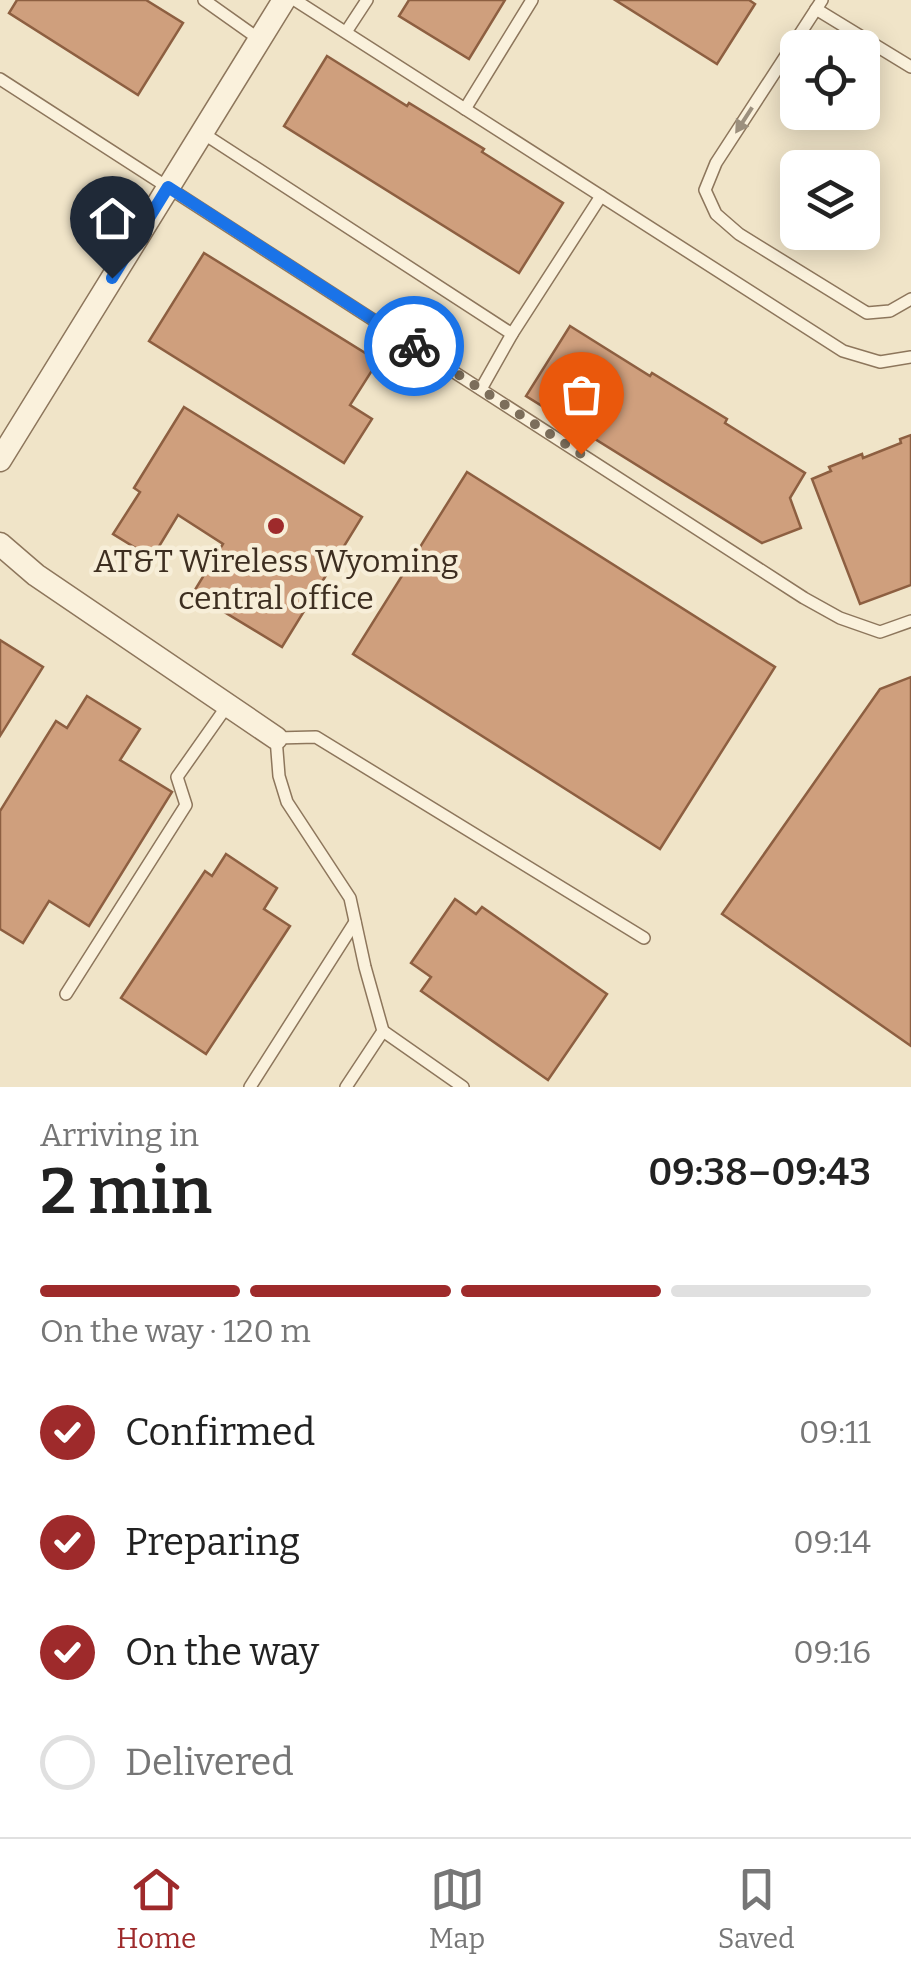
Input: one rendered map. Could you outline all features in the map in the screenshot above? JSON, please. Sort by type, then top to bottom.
[{"type":"street","points":[[0,460],[284,0]]},
{"type":"street","points":[[0,544],[36,575],[276,738]]},
{"type":"lane","points":[[204,0],[259,39]]},
{"type":"lane","points":[[295,0],[844,352],[880,362],[911,357]]},
{"type":"lane","points":[[346,32],[367,0]]},
{"type":"lane","points":[[465,109],[532,0]]},
{"type":"lane","points":[[911,67],[819,4],[716,163],[706,190],[716,214],[739,234],[868,313],[890,311],[911,299]]},
{"type":"lane","points":[[0,79],[804,598],[840,618],[880,632],[911,621]]},
{"type":"lane","points":[[202,132],[512,334]]},
{"type":"lane","points":[[481,390],[600,196]]},
{"type":"lane","points":[[66,994],[186,805],[176,777],[228,706]]},
{"type":"lane","points":[[463,1087],[383,1030],[364,967],[350,898],[287,802],[278,776],[276,738],[316,737],[644,938]]},
{"type":"lane","points":[[250,1087],[355,922]]},
{"type":"lane","points":[[349,1086],[383,1030]]},
{"type":"building","points":[[17,0],[146,0],[183,23],[138,95],[9,13]]},
{"type":"building","points":[[409,0],[505,0],[469,59],[399,16]]},
{"type":"building","points":[[615,0],[749,0],[755,4],[717,64]]},
{"type":"building","points":[[327,56],[484,149],[482,152],[563,203],[519,273],[284,126]]},
{"type":"building","points":[[204,253],[378,361],[350,405],[372,419],[344,463],[149,341]]},
{"type":"building","points":[[570,326],[727,419],[725,423],[805,473],[790,498],[801,528],[762,543],[526,396]]},
{"type":"building","name":"AT&T Wireless Wyoming central office","points":[[184,407],[362,517],[282,647],[193,593],[223,544],[178,515],[152,558],[113,534],[140,492],[134,488]]},
{"type":"building","points":[[911,435],[911,585],[860,604],[812,479],[831,471],[829,467],[862,454],[863,458]]},
{"type":"building","points":[[467,472],[775,667],[660,849],[353,654]]},
{"type":"building","points":[[0,640],[43,667],[0,736]]},
{"type":"building","points":[[911,677],[911,1046],[722,914],[880,689]]},
{"type":"building","points":[[87,696],[140,729],[120,760],[172,792],[89,926],[49,901],[23,943],[0,929],[0,811],[56,721],[67,728]]},
{"type":"building","points":[[226,854],[277,888],[264,909],[290,926],[206,1054],[121,998],[205,871],[212,876]]},
{"type":"building","points":[[455,899],[476,914],[482,907],[607,994],[548,1080],[421,991],[431,977],[411,963]]},
{"type":"way so far","points":[[414,346],[581,454]]},
{"type":"place","name":"AT&T Wireless Wyoming central office","points":[[276,526]]},
{"type":"route","points":[[112,278],[168,187],[414,346]]}]
